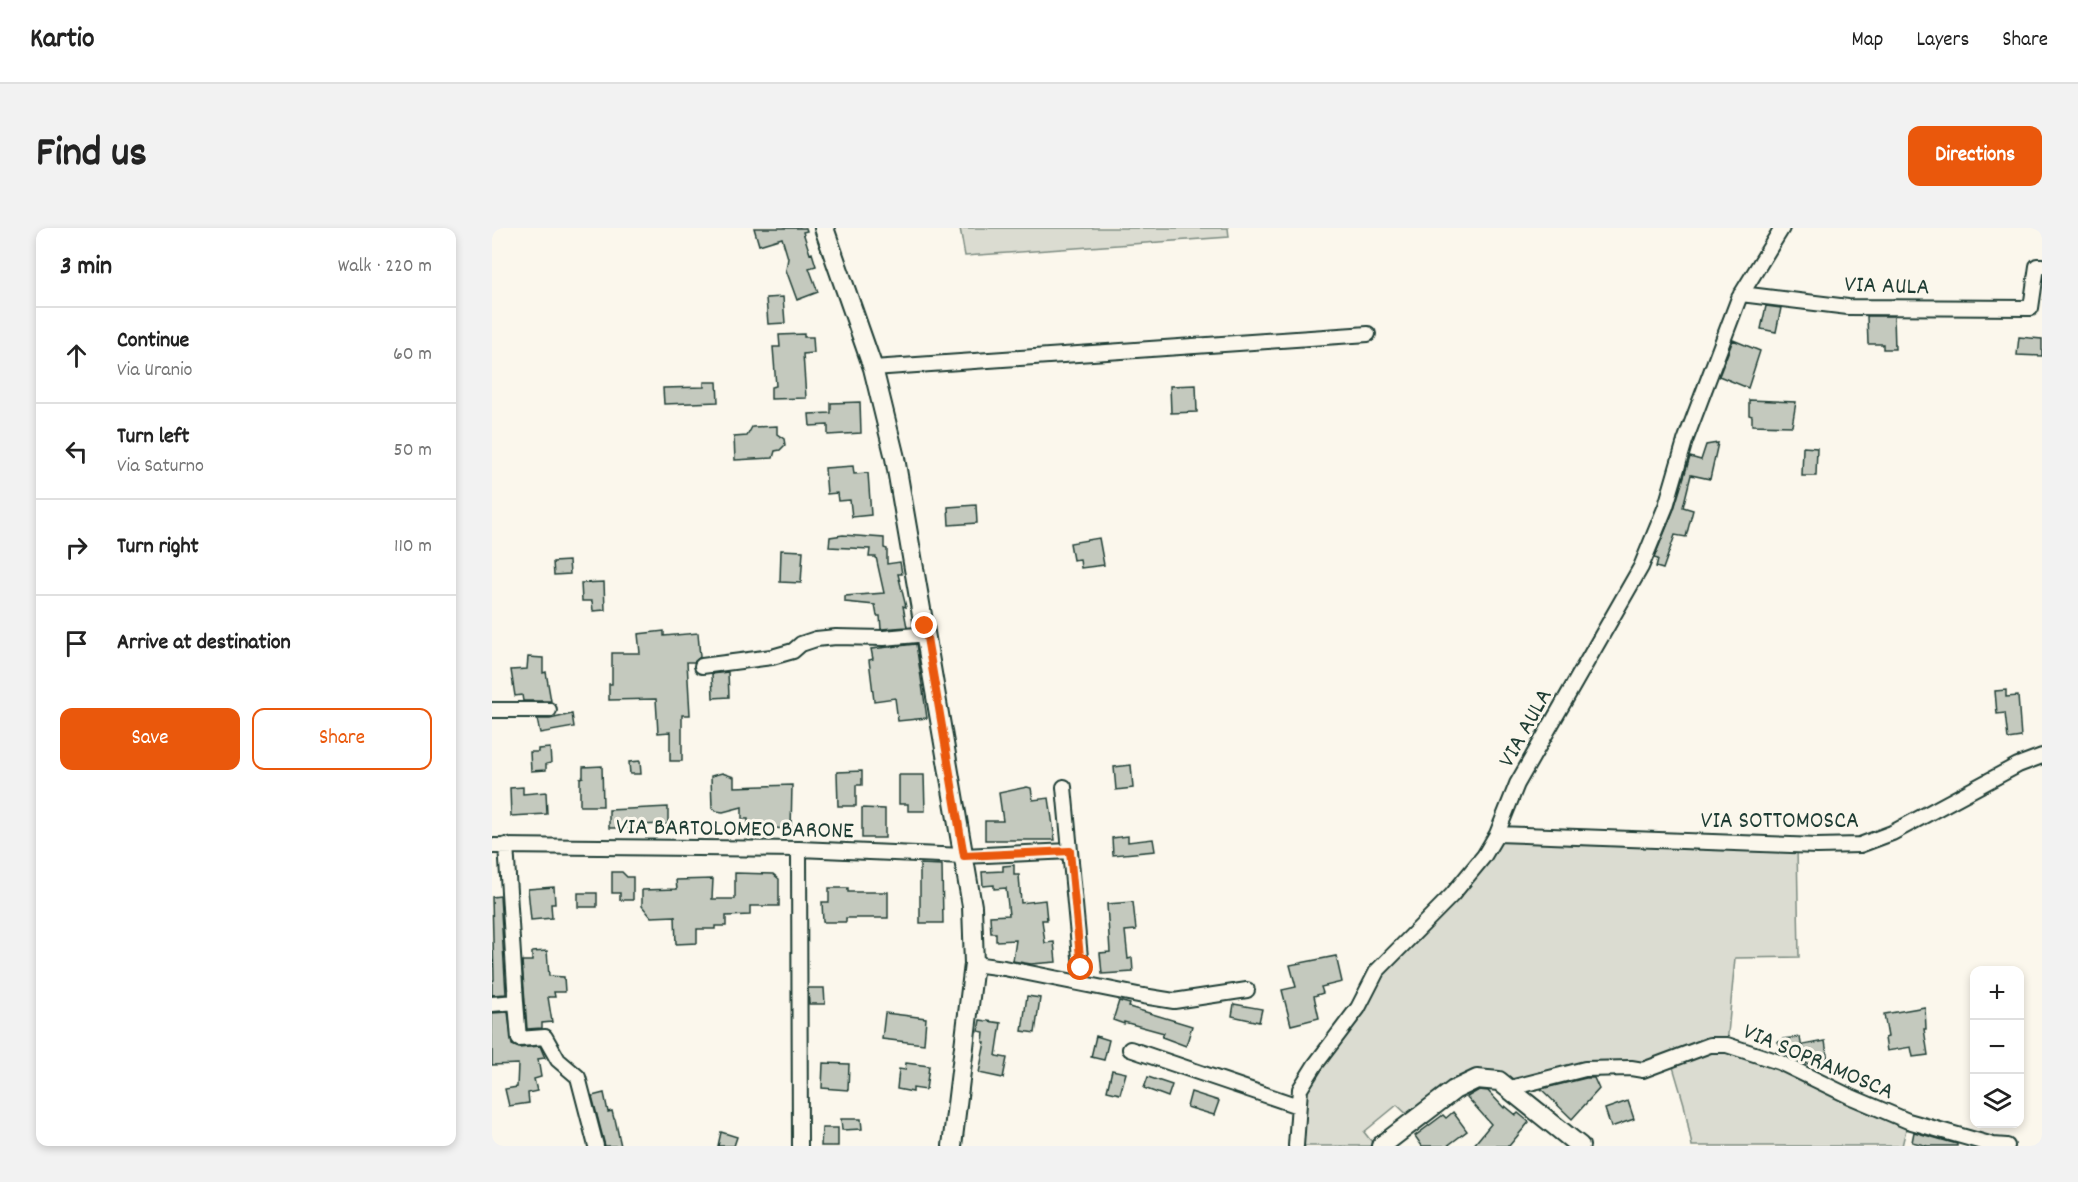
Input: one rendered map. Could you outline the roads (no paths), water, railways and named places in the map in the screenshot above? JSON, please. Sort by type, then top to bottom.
[{"type":"main road","points":[[824,228],[873,368],[895,458],[972,906],[974,964],[951,1146]]},
{"type":"main road","points":[[1389,1143],[1454,1090],[1477,1079],[1500,1081],[1580,1146]]},
{"type":"street","name":"VIA AULA","points":[[1296,1146],[1300,1089],[1358,1008],[1377,971],[1452,895],[1484,856],[1497,834],[1517,784],[1641,567],[1666,506],[1685,441],[1741,294],[1782,228]]},
{"type":"street","name":"VIA AULA","points":[[1741,294],[1848,307],[2031,308],[2037,266],[2042,266]]},
{"type":"street","points":[[873,368],[1368,334]]},
{"type":"street","points":[[702,666],[772,657],[793,651],[801,644],[816,639],[884,638],[927,634]]},
{"type":"street","points":[[492,711],[549,710]]},
{"type":"street","name":"VIA SOTTOMOSCA","points":[[1497,834],[1817,846],[1860,845],[1892,833],[2018,765],[2042,756]]},
{"type":"street","points":[[1064,787],[1081,968]]},
{"type":"street","points":[[499,845],[519,1039],[545,1037],[558,1060],[578,1077],[596,1146]]},
{"type":"street","name":"VIA BARTOLOMEO BARONE","points":[[499,845],[799,849],[964,856],[1070,851]]},
{"type":"street","points":[[799,849],[800,1146]]},
{"type":"street","points":[[974,964],[1174,1000],[1247,990]]},
{"type":"street","points":[[492,1004],[516,1002]]},
{"type":"street","name":"VIA SOPRAMOSCA","points":[[1510,1088],[1585,1069],[1643,1070],[1710,1045],[1727,1045],[1779,1062],[1849,1096],[1908,1121],[1993,1145],[2007,1146]]},
{"type":"street","points":[[1130,1049],[1298,1106]]}]
